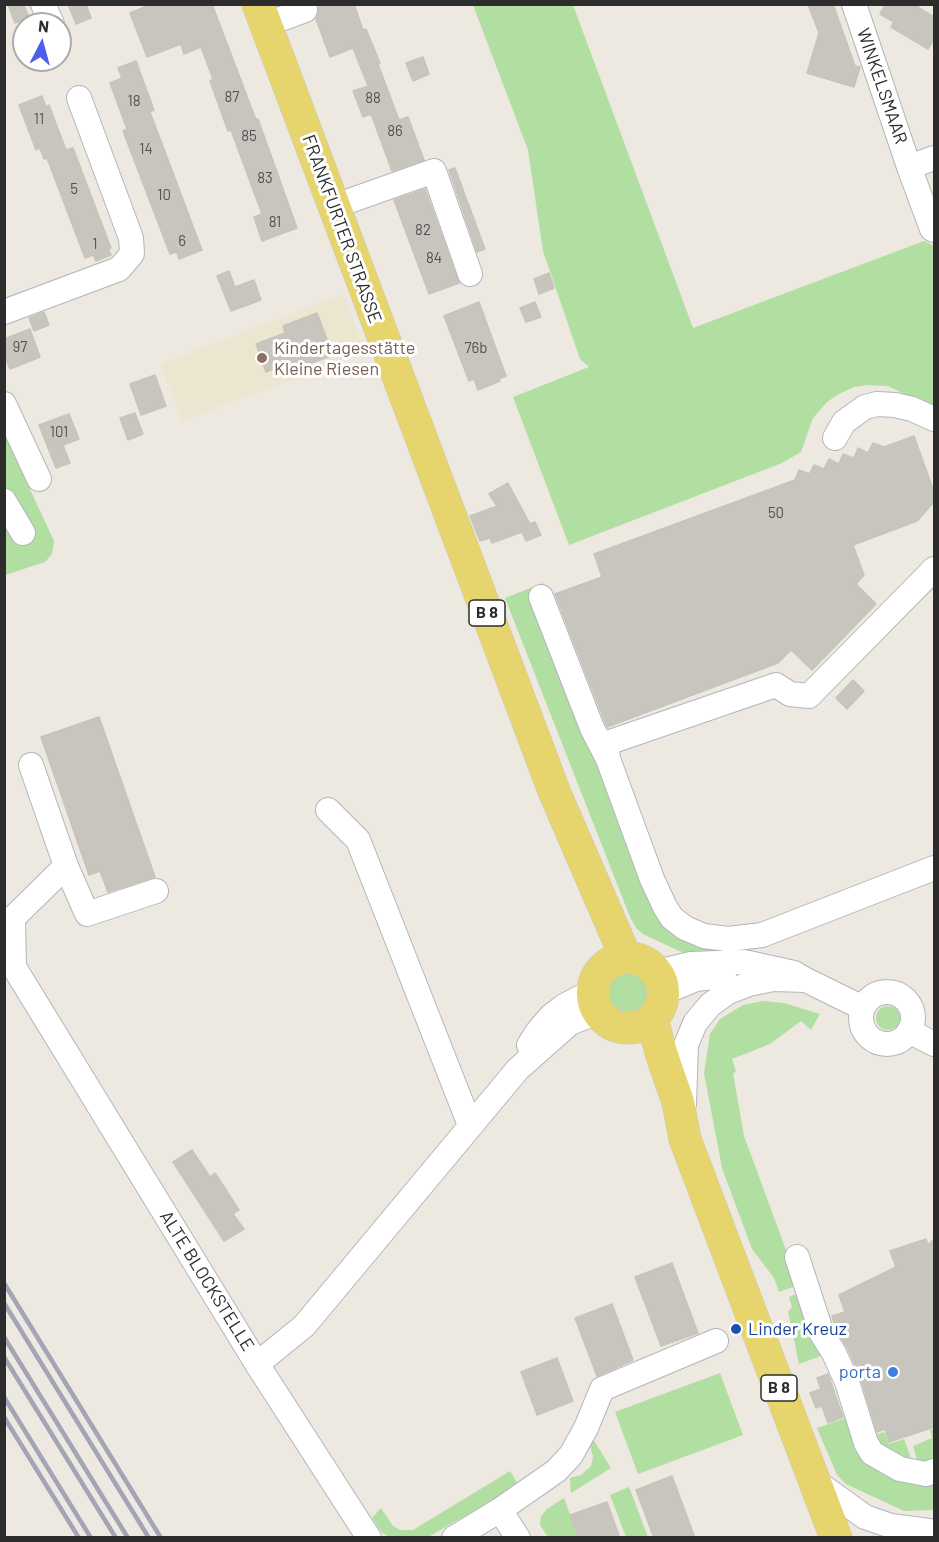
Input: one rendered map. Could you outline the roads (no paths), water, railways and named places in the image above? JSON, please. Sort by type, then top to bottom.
[{"type":"main road","name":"FRANKFURTER STRASSE","points":[[262,15],[628,993],[661,1053],[678,1102],[685,1139],[836,1538]]},
{"type":"street","name":"WINKELSMAAR","points":[[854,4],[909,167],[934,230]]},
{"type":"street","points":[[262,15],[305,10]]},
{"type":"street","points":[[4,312],[119,269],[132,254],[131,238],[79,98]]},
{"type":"street","points":[[909,167],[934,158]]},
{"type":"street","points":[[335,206],[434,171],[470,274]]},
{"type":"street","points":[[4,404],[39,479]]},
{"type":"street","points":[[835,438],[844,422],[865,407],[877,404],[895,405],[934,419]]},
{"type":"street","points":[[4,501],[23,533]]},
{"type":"street","points":[[608,759],[607,750],[610,742],[776,685],[790,694],[809,696],[934,569]]},
{"type":"street","points":[[541,597],[592,728],[608,759],[652,879],[672,918],[685,928],[704,936],[728,939],[762,935],[934,868]]},
{"type":"street","points":[[31,765],[66,866],[87,914],[156,891]]},
{"type":"street","points":[[328,810],[358,840],[470,1125]]},
{"type":"street","name":"ALTE BLOCKSTELLE","points":[[66,866],[13,918],[14,967],[257,1364],[304,1326],[518,1069],[538,1031],[551,1016],[564,1006],[628,993]]},
{"type":"street","points":[[744,962],[762,935]]},
{"type":"street","points":[[628,993],[691,964],[744,962],[794,973],[863,1008]]},
{"type":"street","points":[[628,993],[718,976],[751,975],[773,979],[806,980]]},
{"type":"street","points":[[685,1139],[686,1045],[695,1023],[710,1005],[728,992],[749,984],[773,979]]},
{"type":"street","points":[[881,993],[896,994],[909,1006],[912,1014],[909,1031],[904,1037],[890,1044],[874,1041],[868,1036],[861,1023],[863,1008],[867,1001],[881,993]]},
{"type":"street","points":[[909,1031],[934,1044]]},
{"type":"street","points":[[796,1257],[822,1334],[834,1353],[847,1382],[866,1443],[872,1453],[900,1469],[926,1474],[934,1471]]},
{"type":"street","points":[[453,1538],[500,1510],[556,1471],[571,1455],[586,1428],[602,1389],[716,1341]]},
{"type":"street","points":[[257,1364],[369,1538]]},
{"type":"street","points":[[815,1481],[865,1517],[891,1527],[924,1532]]},
{"type":"street","points":[[500,1510],[518,1538]]},
{"type":"railway","points":[[4,1283],[161,1538]]},
{"type":"railway","points":[[4,1303],[149,1538]]},
{"type":"railway","points":[[4,1337],[128,1538]]},
{"type":"railway","points":[[4,1357],[116,1538]]},
{"type":"railway","points":[[4,1397],[91,1538]]},
{"type":"railway","points":[[4,1417],[79,1538]]},
{"type":"place","name":"Kindertagesstätte Kleine Riesen","points":[[262,358]]},
{"type":"place","name":"Linder Kreuz","points":[[736,1329]]},
{"type":"place","name":"porta","points":[[893,1372]]}]
